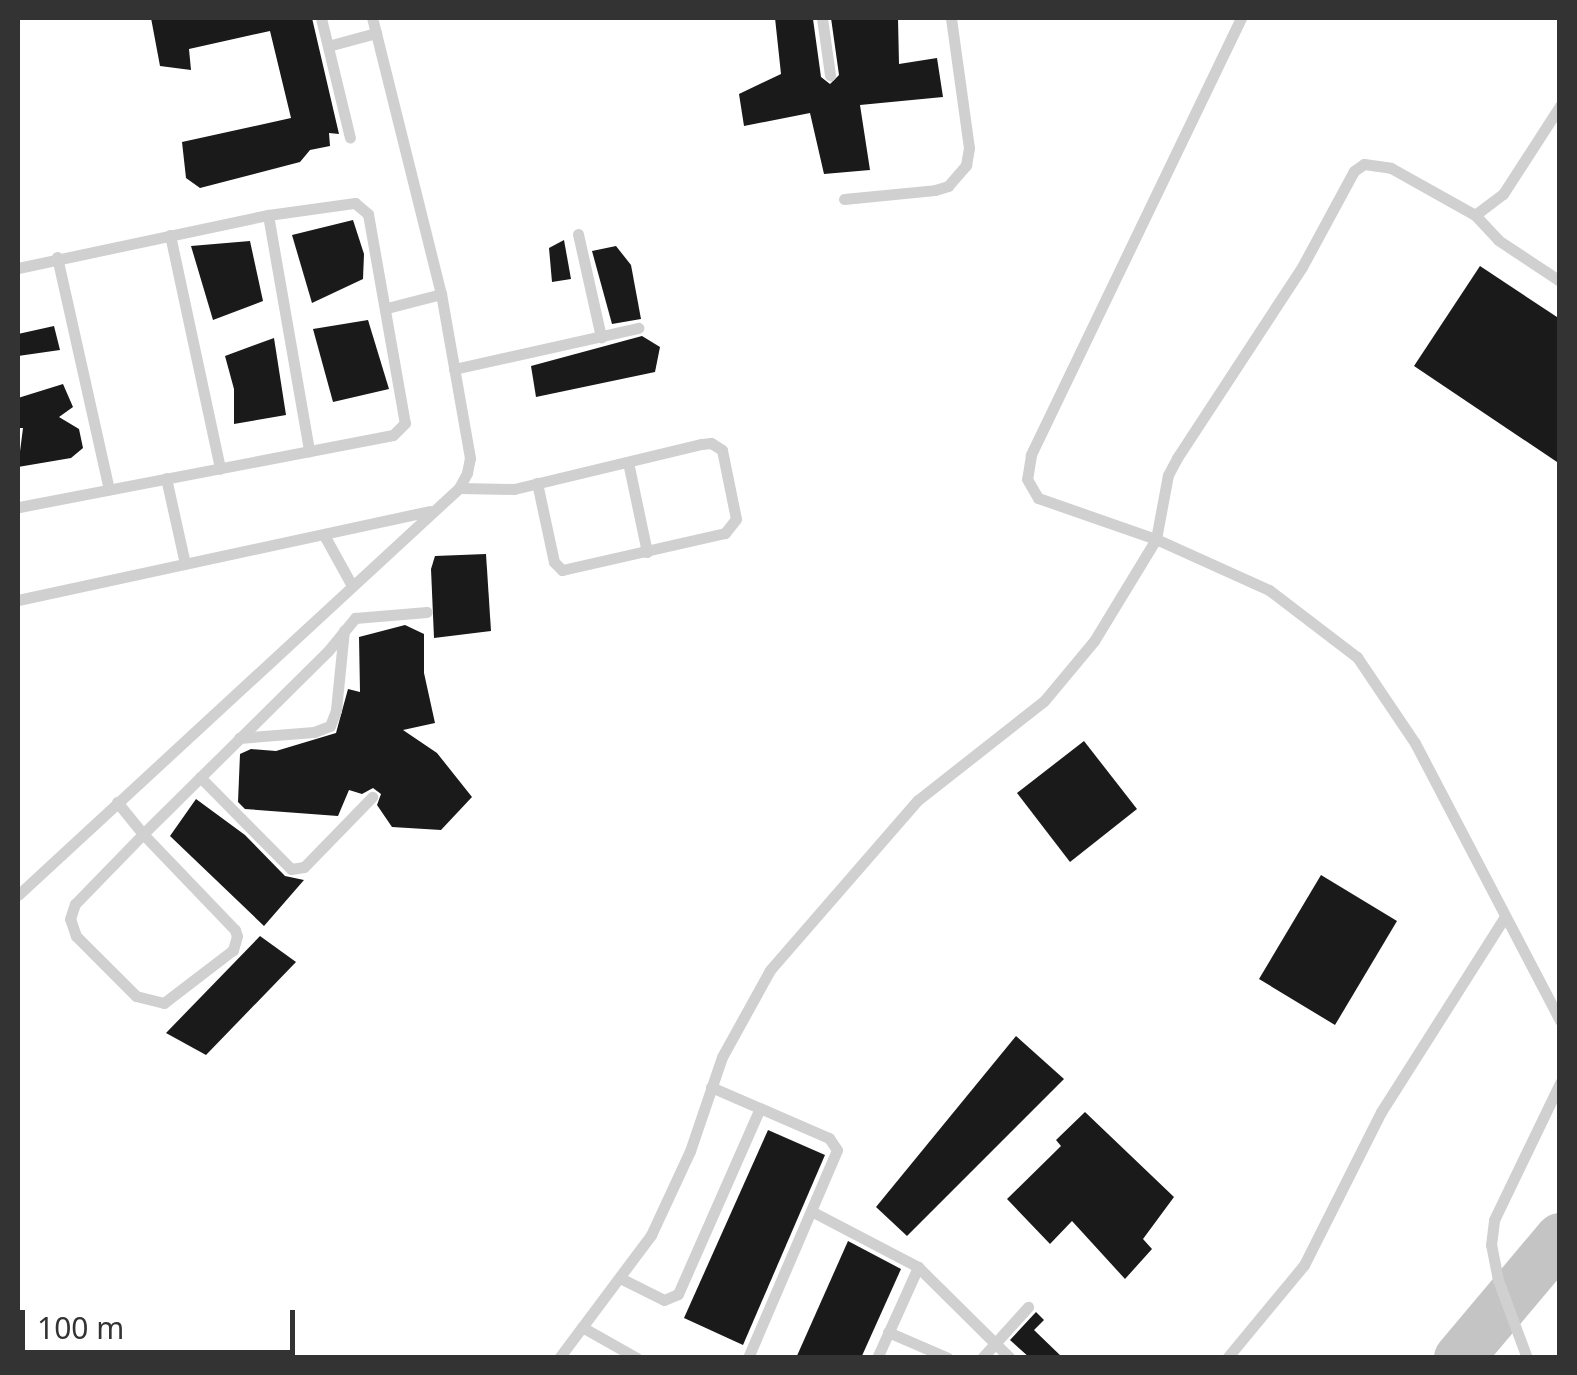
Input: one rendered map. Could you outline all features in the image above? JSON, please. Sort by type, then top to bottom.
[{"type":"lane","points":[[321,18],[350,138]]},
{"type":"lane","points":[[18,895],[459,488],[470,458],[441,294],[372,18]]},
{"type":"lane","points":[[822,18],[830,75]]},
{"type":"lane","points":[[844,199],[935,190],[948,186],[966,166],[969,148],[951,18]]},
{"type":"lane","points":[[1241,18],[1026,468],[1032,490],[1038,498],[1156,539],[1268,590],[1357,657],[1415,743],[1560,1020]]},
{"type":"lane","points":[[328,46],[376,33]]},
{"type":"lane","points":[[1476,214],[1504,194],[1560,106]]},
{"type":"lane","points":[[559,1358],[651,1235],[745,1011],[770,970],[918,800],[1044,702],[1068,677],[1156,539],[1168,475],[1177,458],[1302,267],[1354,172],[1364,164],[1391,168],[1476,214],[1498,240],[1560,281]]},
{"type":"lane","points":[[18,268],[268,215],[355,204],[368,214],[404,423],[400,431],[309,451],[18,507]]},
{"type":"lane","points":[[268,215],[309,451]]},
{"type":"lane","points":[[578,234],[600,337]]},
{"type":"lane","points":[[170,235],[220,470]]},
{"type":"lane","points":[[58,257],[110,489]]},
{"type":"lane","points":[[387,308],[441,294]]},
{"type":"lane","points":[[454,369],[638,328]]},
{"type":"lane","points":[[459,488],[496,491],[718,445],[737,510],[733,527],[725,534],[569,570],[556,568],[538,483]]},
{"type":"lane","points":[[628,462],[647,552]]},
{"type":"lane","points":[[166,478],[185,564]]},
{"type":"lane","points":[[18,600],[433,510]]},
{"type":"lane","points":[[324,535],[351,584]]},
{"type":"lane","points":[[117,802],[143,834],[237,936],[233,950],[164,1003],[136,996],[76,936],[70,919],[76,904],[143,834],[344,630],[362,616],[427,612]]},
{"type":"lane","points":[[239,738],[314,732],[330,726],[336,710],[344,630]]},
{"type":"lane","points":[[200,778],[291,869],[304,866],[372,797]]},
{"type":"lane","points":[[1227,1358],[1304,1265],[1380,1112],[1504,918]]},
{"type":"lane","points":[[1527,1358],[1498,1280],[1491,1246],[1494,1220],[1560,1083]]},
{"type":"lane","points":[[712,1087],[835,1143],[837,1157],[748,1358]]},
{"type":"lane","points":[[620,1278],[664,1300],[678,1294],[760,1108]]},
{"type":"lane","points":[[813,1212],[918,1267],[1010,1358]]},
{"type":"lane","points":[[877,1358],[918,1267]]},
{"type":"lane","points":[[982,1358],[1028,1307]]},
{"type":"lane","points":[[582,1327],[637,1358]]},
{"type":"lane","points":[[888,1332],[948,1358]]},
{"type":"building","points":[[151,18],[312,18],[339,134],[329,133],[330,146],[310,150],[300,162],[200,188],[186,178],[182,142],[291,118],[270,31],[189,49],[191,70],[160,66]]},
{"type":"building","points":[[775,18],[813,19],[821,77],[830,84],[839,75],[831,18],[898,18],[899,64],[937,58],[943,97],[860,105],[870,170],[824,174],[810,113],[744,126],[739,94],[781,74]]},
{"type":"building","points":[[353,220],[364,254],[363,279],[312,303],[292,235]]},
{"type":"building","points":[[564,240],[571,279],[552,282],[549,248]]},
{"type":"building","points":[[250,241],[263,301],[213,320],[191,246]]},
{"type":"building","points":[[616,246],[631,265],[641,319],[612,324],[592,251]]},
{"type":"building","points":[[1480,266],[1560,319],[1560,464],[1414,366]]},
{"type":"building","points":[[368,320],[389,389],[333,402],[313,329]]},
{"type":"building","points":[[54,326],[60,350],[18,356],[18,334]]},
{"type":"building","points":[[642,336],[660,347],[655,372],[536,397],[531,366]]},
{"type":"building","points":[[274,338],[286,415],[234,424],[234,389],[225,356]]},
{"type":"building","points":[[63,384],[73,407],[59,417],[79,429],[83,448],[71,458],[18,467],[23,428],[19,428],[18,398]]},
{"type":"building","points":[[486,554],[491,631],[434,638],[431,569],[435,556]]},
{"type":"building","points":[[405,625],[424,634],[424,673],[435,723],[403,730],[437,753],[472,797],[441,830],[392,827],[377,805],[381,794],[373,788],[362,794],[349,790],[338,816],[245,809],[238,802],[240,754],[251,749],[276,751],[336,733],[348,689],[360,692],[359,637]]},
{"type":"building","points":[[1084,741],[1137,809],[1070,862],[1017,793]]},
{"type":"building","points":[[196,799],[245,835],[285,876],[304,880],[264,926],[170,836]]},
{"type":"building","points":[[1321,875],[1397,921],[1335,1025],[1259,979]]},
{"type":"building","points":[[260,936],[296,962],[206,1055],[166,1033]]},
{"type":"building","points":[[1016,1036],[1064,1079],[907,1236],[876,1207]]},
{"type":"building","points":[[1085,1112],[1174,1197],[1143,1239],[1152,1249],[1125,1279],[1072,1221],[1050,1244],[1007,1199],[1061,1146],[1056,1140]]},
{"type":"building","points":[[768,1130],[825,1155],[743,1345],[684,1318]]},
{"type":"building","points":[[848,1241],[901,1269],[861,1358],[796,1358]]},
{"type":"building","points":[[1036,1312],[1044,1320],[1034,1330],[1063,1358],[1030,1358],[1010,1340]]},
{"type":"taxiway","points":[[1459,1358],[1560,1238]]}]
